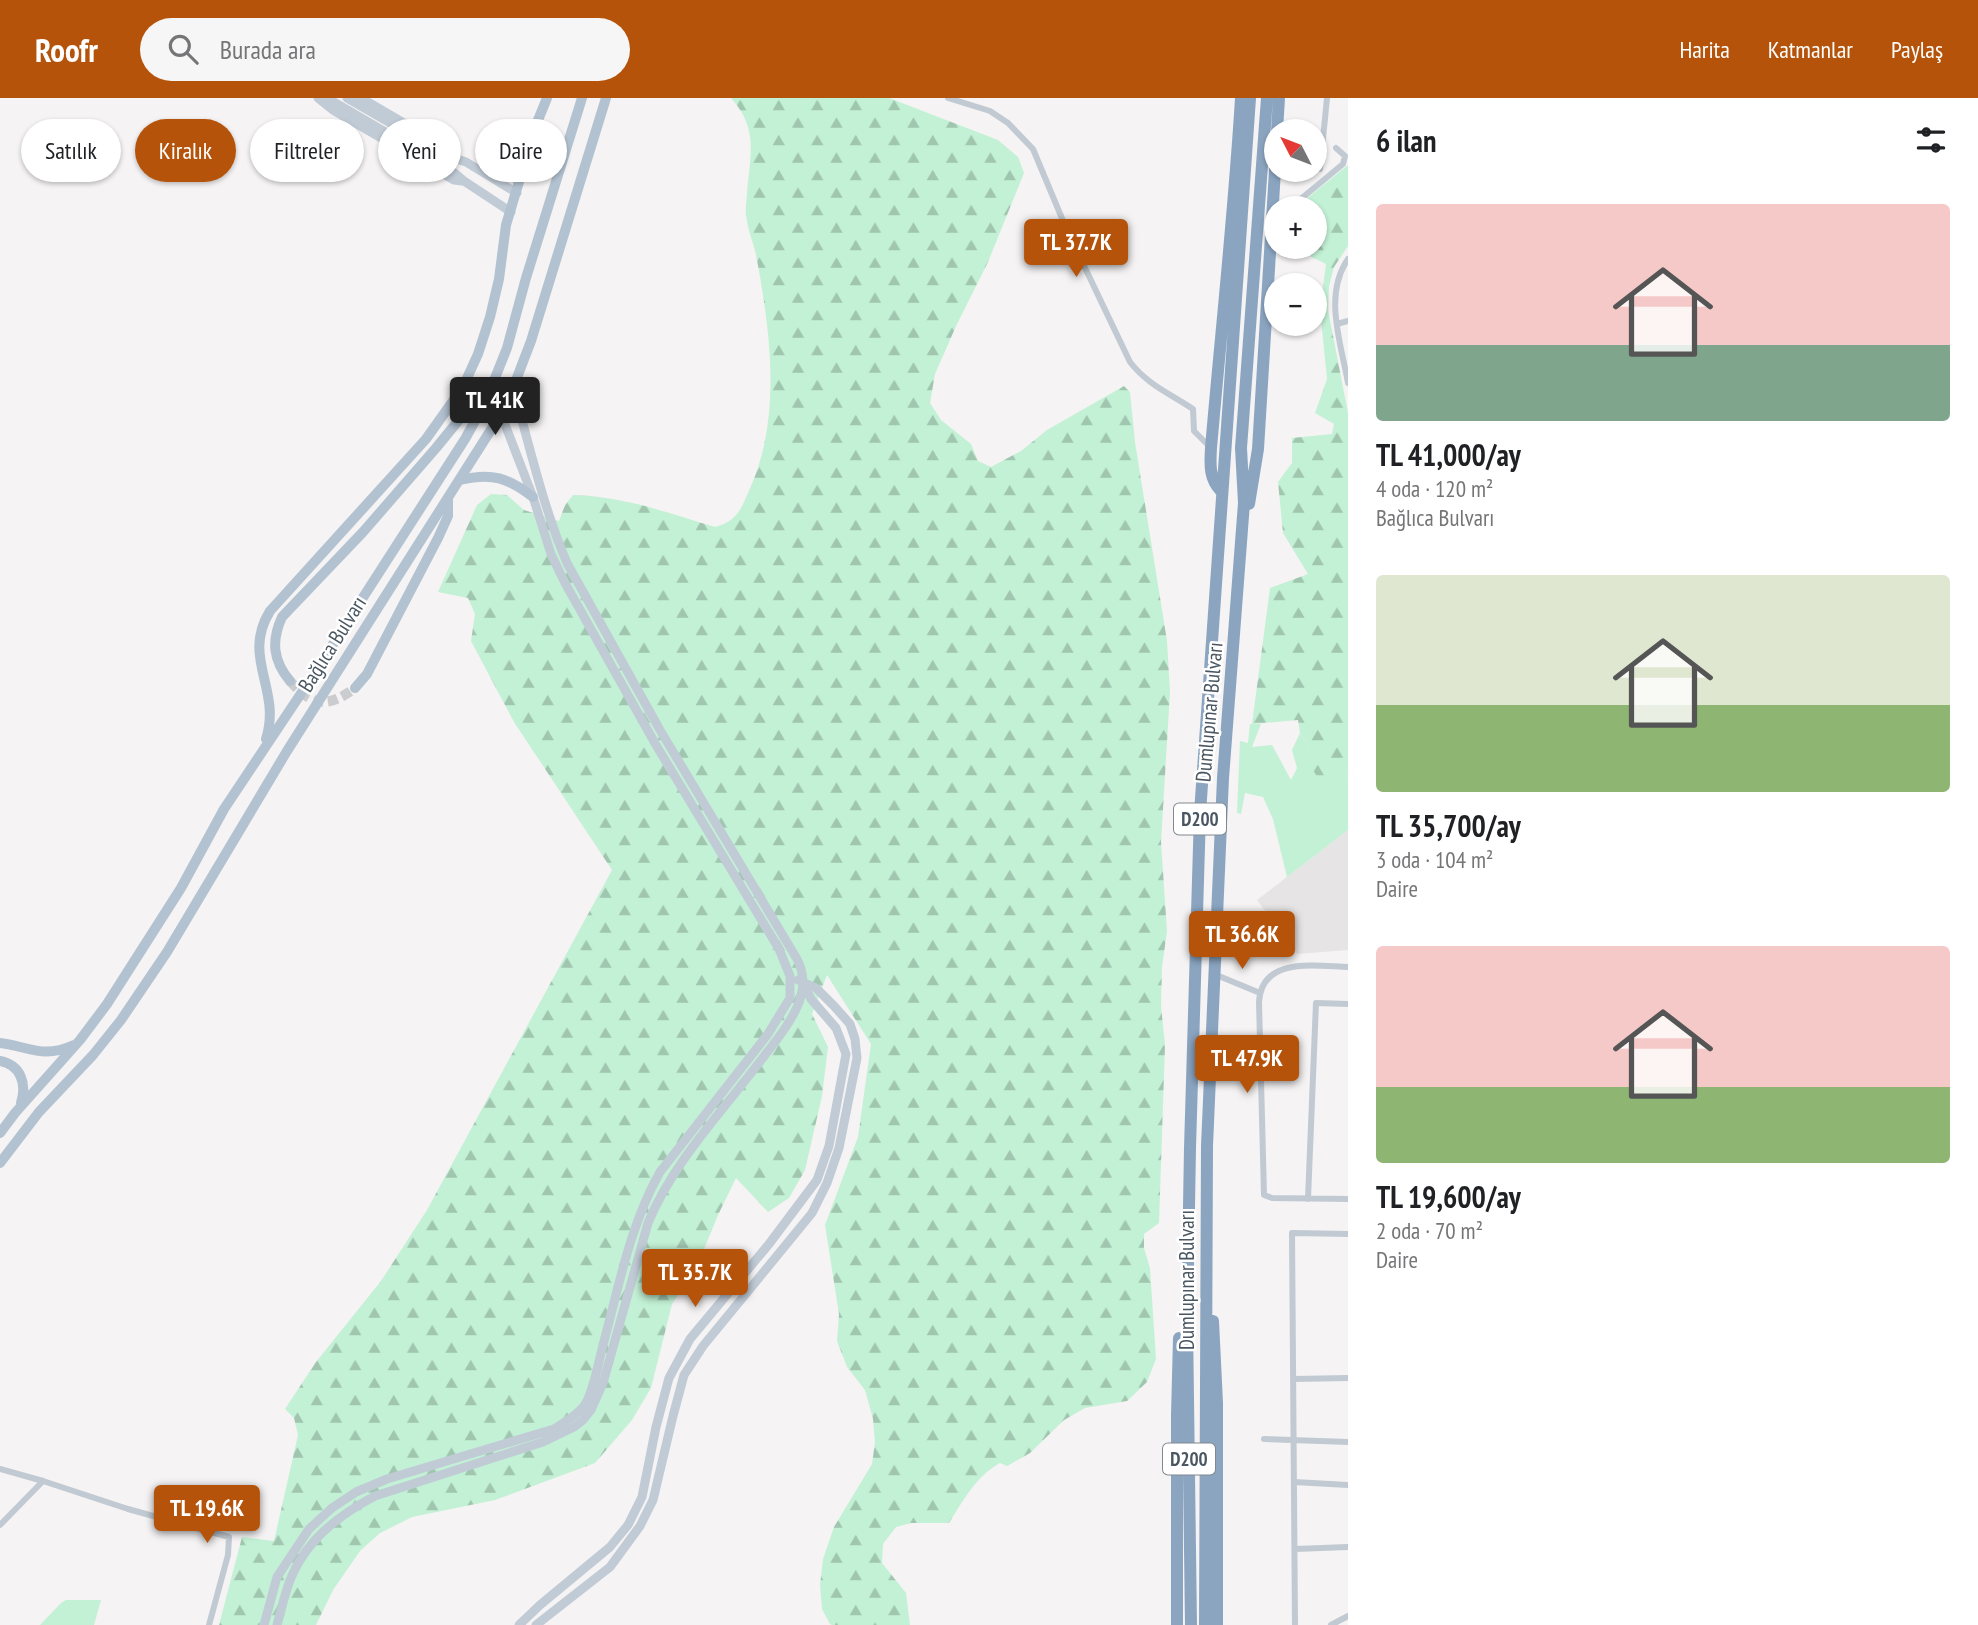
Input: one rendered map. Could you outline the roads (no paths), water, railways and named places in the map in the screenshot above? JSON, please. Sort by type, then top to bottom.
[{"type":"highway","points":[[1221,491],[1212,476],[1211,448],[1225,284],[1233,225],[1241,98]]},
{"type":"highway","name":"Dumlupınar Bulvarı","points":[[1191,1625],[1187,1293],[1200,813],[1250,98]]},
{"type":"highway","name":"Dumlupınar Bulvarı","points":[[1205,1625],[1206,1159],[1223,778],[1244,503],[1241,448],[1267,98]]},
{"type":"highway","points":[[1278,119],[1279,98]]},
{"type":"highway","points":[[1241,553],[1258,449],[1270,259]]},
{"type":"highway","points":[[1177,1625],[1179,1346],[1187,1293]]},
{"type":"highway","points":[[1205,1294],[1213,1315],[1217,1403],[1217,1625]]},
{"type":"main road","points":[[261,753],[268,734],[270,715],[269,695],[258,643],[265,619],[426,439],[463,387],[485,335],[495,298],[506,225],[547,98]]},
{"type":"main road","name":"Bağlıca Bulvarı","points":[[0,1133],[107,1004],[181,888],[224,809],[465,439],[485,403],[507,348],[582,98]]},
{"type":"main road","name":"Bağlıca Bulvarı","points":[[0,1163],[39,1112],[93,1055],[152,975],[287,751],[501,414],[531,341],[606,98]]},
{"type":"main road","points":[[290,681],[278,662],[275,645],[276,631],[282,617],[363,532],[498,371]]},
{"type":"main road","points":[[436,448],[446,413]]},
{"type":"main road","points":[[460,480],[475,476],[497,477],[516,484],[533,497]]},
{"type":"main road","points":[[355,688],[367,674],[438,538],[448,516],[448,498]]},
{"type":"main road","points":[[0,1043],[42,1052],[64,1049],[77,1043]]},
{"type":"main road","points":[[0,1061],[13,1065],[22,1077],[24,1093],[15,1113]]},
{"type":"street","points":[[318,98],[333,110],[378,124]]},
{"type":"street","points":[[327,98],[378,123]]},
{"type":"street","points":[[347,98],[378,120]]},
{"type":"street","points":[[361,98],[380,119]]},
{"type":"street","points":[[948,98],[990,111],[1008,123],[1033,149],[1066,228],[1130,362],[1140,375],[1193,409],[1194,431],[1211,448]]},
{"type":"street","points":[[1325,119],[1327,98]]},
{"type":"street","points":[[1304,196],[1343,164],[1345,156],[1336,148]]},
{"type":"street","points":[[461,158],[517,193]]},
{"type":"street","points":[[461,160],[466,162]]},
{"type":"street","points":[[461,179],[511,212]]},
{"type":"street","points":[[1348,259],[1339,273],[1336,286],[1337,324],[1348,383]]},
{"type":"street","points":[[1337,324],[1348,321]]},
{"type":"street","points":[[277,1625],[289,1582],[300,1561],[318,1537],[349,1510],[385,1493],[543,1442],[583,1420],[591,1410],[603,1383],[648,1223],[658,1199],[673,1174],[780,1036],[798,1005],[803,983],[801,966],[660,730],[567,563],[557,539],[513,388]]},
{"type":"street","points":[[264,1625],[276,1577],[309,1529],[332,1508],[356,1492],[387,1479],[554,1429],[572,1418],[585,1404],[629,1246],[650,1191],[660,1172],[768,1034],[790,998],[790,976],[779,949],[656,745],[565,583],[551,554],[533,497],[501,414]]},
{"type":"street","points":[[1348,967],[1301,966],[1284,969],[1268,978],[1260,993],[1264,1195],[1272,1198],[1348,1199]]},
{"type":"street","points":[[1214,974],[1260,993]]},
{"type":"street","points":[[536,1625],[610,1567],[640,1526],[653,1500],[684,1376],[702,1346],[812,1213],[827,1183],[839,1148],[857,1058],[855,1040],[850,1024],[816,988],[790,976]]},
{"type":"street","points":[[519,1625],[610,1547],[628,1525],[642,1497],[669,1378],[690,1339],[817,1180],[829,1146],[846,1054],[836,1028],[811,999],[803,983]]},
{"type":"street","points":[[1308,1199],[1315,1003],[1348,1004]]},
{"type":"street","points":[[1295,1625],[1292,1233],[1348,1234]]},
{"type":"street","points":[[1294,1379],[1348,1378]]},
{"type":"street","points":[[1264,1439],[1348,1443]]},
{"type":"street","points":[[0,1469],[229,1537],[228,1555],[209,1625]]},
{"type":"street","points":[[0,1525],[44,1481]]},
{"type":"street","points":[[1294,1482],[1348,1485]]},
{"type":"street","points":[[1295,1549],[1348,1547]]},
{"type":"street","points":[[1331,1625],[1348,1616]]},
{"type":"tunnel","points":[[290,681],[306,696],[321,702],[337,699],[355,688]]}]
